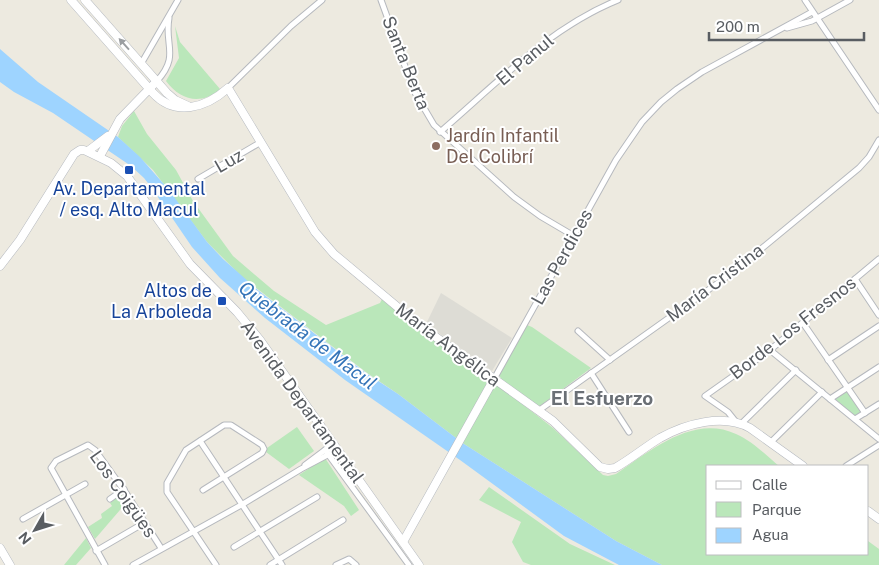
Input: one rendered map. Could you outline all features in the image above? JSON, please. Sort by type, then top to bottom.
[{"type":"street","points":[[71,0],[157,98],[168,105],[180,108],[193,107],[214,99],[228,88],[291,26],[322,0]]},
{"type":"street","points":[[84,0],[175,100],[193,107]]},
{"type":"street","points":[[141,64],[178,0]]},
{"type":"street","name":"Santa Berta","points":[[382,0],[414,91],[430,120],[440,132],[514,197],[540,216],[574,236]]},
{"type":"street","name":"El Panul","points":[[440,132],[549,39],[584,16],[618,0]]},
{"type":"street","points":[[805,0],[879,110]]},
{"type":"street","name":"Las Perdices","points":[[781,28],[812,21],[850,0]]},
{"type":"street","name":"Las Perdices","points":[[403,542],[622,150],[636,130],[667,97],[694,77],[812,12]]},
{"type":"street","points":[[100,150],[126,112],[166,70],[170,59],[168,29],[170,16]]},
{"type":"street","name":"María Angélica","points":[[228,88],[315,232],[328,249],[419,325],[565,432],[597,465],[608,469],[618,466],[654,442],[677,430],[705,423],[739,423]]},
{"type":"street","name":"María Cristina","points":[[538,411],[741,266],[859,168],[870,157],[879,140]]},
{"type":"street","name":"Luz","points":[[198,179],[261,142]]},
{"type":"street","name":"Avenida Departamental","points":[[0,266],[20,240],[71,158],[80,150],[100,150],[127,176],[190,264],[248,326],[298,393],[419,565]]},
{"type":"street","name":"Borde Los Fresnos","points":[[739,423],[728,412],[705,396],[770,350],[879,260]]},
{"type":"street","points":[[855,279],[879,315]]},
{"type":"street","points":[[803,323],[864,413]]},
{"type":"street","points":[[828,360],[879,326]]},
{"type":"street","points":[[578,331],[610,360]]},
{"type":"street","points":[[770,350],[879,439]]},
{"type":"street","points":[[830,398],[879,366]]},
{"type":"street","points":[[796,370],[739,423],[802,465]]},
{"type":"street","points":[[591,373],[629,432]]},
{"type":"street","points":[[770,443],[822,392]]},
{"type":"street","points":[[855,419],[879,404]]},
{"type":"street","points":[[203,490],[262,453],[264,449],[258,441],[231,425],[224,425],[186,450],[167,483],[166,489],[216,565]]},
{"type":"street","points":[[200,441],[280,562]]},
{"type":"street","name":"Los Coigües","points":[[105,565],[51,468],[52,464],[88,445],[95,450],[124,489],[161,548]]},
{"type":"street","points":[[848,465],[879,445]]},
{"type":"street","points":[[133,565],[243,504],[335,447]]},
{"type":"street","name":"Avenida Departamental","points":[[327,453],[409,565]]},
{"type":"street","points":[[23,519],[85,484]]},
{"type":"street","points":[[110,499],[124,489]]},
{"type":"street","points":[[234,547],[317,497]]},
{"type":"street","points":[[270,565],[280,562],[343,520]]},
{"type":"street","points":[[96,551],[144,523]]},
{"type":"street","points":[[0,548],[10,565]]},
{"type":"street","points":[[336,565],[346,559],[355,563]]},
{"type":"shaded area","points":[[441,293],[512,338],[492,371],[426,324]]},
{"type":"green space","points":[[175,26],[180,42],[220,89],[206,98],[198,99],[184,96],[178,93],[166,81],[179,58]]},
{"type":"green space","points":[[134,111],[147,134],[176,170],[193,201],[233,256],[274,291],[326,325],[380,303],[382,299],[553,428],[603,475],[616,474],[658,446],[688,432],[720,429],[736,434],[753,444],[778,465],[706,465],[706,555],[869,555],[869,542],[879,549],[879,565],[662,565],[616,541],[464,444],[367,373],[242,277],[207,242],[153,170],[118,137],[122,126]]},
{"type":"green space","points":[[527,325],[591,368],[540,406],[502,380],[499,375]]},
{"type":"green space","points":[[847,390],[863,413],[856,417],[835,399]]},
{"type":"green space","points":[[297,427],[314,451],[289,469],[266,452],[267,448]]},
{"type":"green space","points":[[325,458],[359,510],[351,516],[344,506],[299,475]]},
{"type":"green space","points":[[489,487],[570,544],[615,565],[531,565],[523,562],[512,542],[521,522],[479,500]]},
{"type":"green space","points":[[121,494],[126,503],[95,539],[88,527],[102,518],[101,514],[112,506],[110,503]]},
{"type":"green space","points":[[86,538],[91,548],[76,565],[64,565]]},
{"type":"water","name":"Quebrada de Macul","points":[[0,49],[38,82],[118,137],[140,157],[169,190],[207,242],[259,291],[366,373],[398,394],[464,444],[616,541],[662,565],[619,565],[564,536],[460,460],[345,380],[265,318],[220,278],[192,247],[151,187],[131,166],[53,113],[14,92],[0,82]]},
{"type":"place","name":"Jardín Infantil Del Colibrí","points":[[436,146]]},
{"type":"place","name":"Av. Departamental / esq. Alto Macul","points":[[129,170]]},
{"type":"place","name":"Altos de La Arboleda","points":[[222,301]]},
{"type":"district","name":"El Esfuerzo","points":[[602,398]]}]
